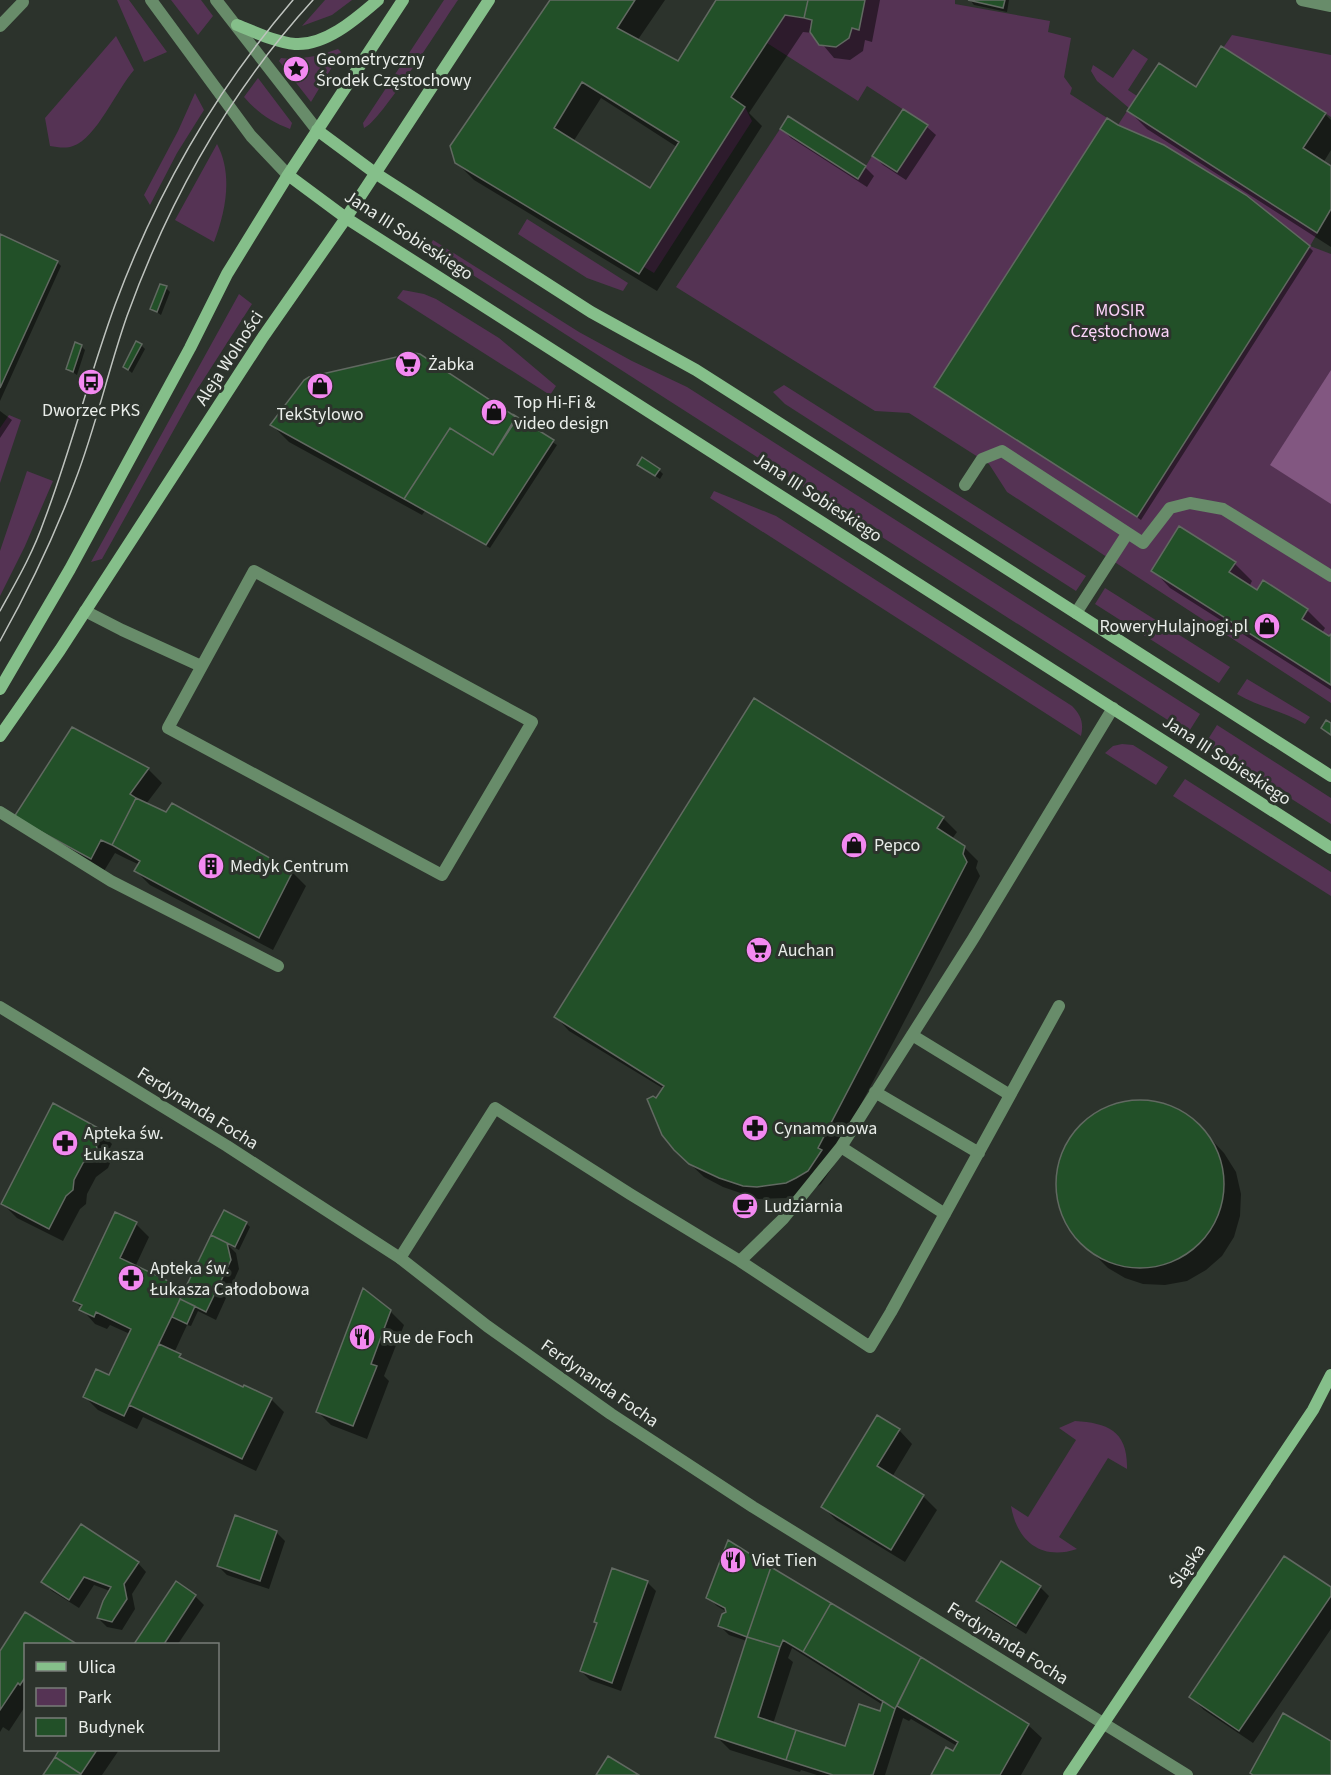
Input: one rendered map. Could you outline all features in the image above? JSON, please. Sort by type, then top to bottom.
[{"type":"street","points":[[151,0],[251,136],[288,175]]},
{"type":"street","points":[[216,0],[317,130]]},
{"type":"street","points":[[237,25],[278,40],[295,44],[305,43],[326,37],[378,0]]},
{"type":"street","name":"Aleja Wolności","points":[[0,689],[70,569],[190,348],[227,274],[288,175],[403,0]]},
{"type":"street","name":"Aleja Wolności","points":[[0,736],[489,0]]},
{"type":"street","points":[[1302,0],[1331,6]]},
{"type":"street","points":[[0,27],[23,2]]},
{"type":"street","name":"Jana III Sobieskiego","points":[[317,130],[375,173],[591,312],[696,370],[1331,776]]},
{"type":"street","name":"Jana III Sobieskiego","points":[[288,175],[346,218],[1331,848]]},
{"type":"street","points":[[965,485],[982,459],[1002,451],[1143,543],[1170,508],[1190,503],[1223,509],[1331,576]]},
{"type":"street","points":[[1076,613],[1127,534]]},
{"type":"street","points":[[254,572],[532,722],[442,875],[168,728],[201,666],[254,572]]},
{"type":"street","points":[[85,611],[201,666]]},
{"type":"street","points":[[740,1261],[783,1219],[841,1147],[1069,783],[1113,708]]},
{"type":"street","points":[[0,812],[111,881],[278,966]]},
{"type":"street","points":[[400,1258],[495,1108],[740,1261],[870,1347],[1059,1006]]},
{"type":"street","name":"Ferdynanda Focha","points":[[0,1007],[227,1146],[400,1258],[487,1326],[611,1414],[753,1507],[1188,1775]]},
{"type":"street","points":[[912,1035],[1010,1095]]},
{"type":"street","points":[[875,1092],[979,1153]]},
{"type":"street","points":[[841,1147],[945,1214]]},
{"type":"street","name":"Śląska","points":[[1070,1775],[1313,1410],[1331,1375]]},
{"type":"green space","points":[[117,0],[129,0],[167,52],[144,62]]},
{"type":"green space","points":[[171,0],[201,0],[213,16],[198,35]]},
{"type":"green space","points":[[325,0],[352,0],[332,15],[302,26]]},
{"type":"green space","points":[[444,0],[458,0],[397,91],[372,122],[364,128],[363,123]]},
{"type":"green space","name":"MOSIR Częstochowa","points":[[865,0],[955,0],[955,4],[1050,21],[1048,32],[1071,38],[1064,77],[1072,88],[1070,94],[1118,125],[1129,108],[1097,81],[1091,71],[1093,65],[1113,78],[1133,49],[1148,59],[1128,90],[1137,96],[1159,63],[1196,87],[1232,35],[1331,55],[1331,117],[1325,113],[1303,148],[1331,166],[1331,209],[1310,246],[1331,254],[1331,703],[1007,492],[989,464],[909,413],[875,411],[676,287],[780,129],[858,179],[872,156],[897,172],[927,125],[867,86],[858,101],[767,43],[785,15],[812,20],[810,32],[819,44],[836,47],[849,38],[852,28],[859,30]]},
{"type":"green space","points":[[116,36],[134,70],[98,124],[82,142],[61,148],[50,146],[45,118]]},
{"type":"green space","points":[[338,49],[341,52],[311,102],[279,61],[281,58],[310,57]]},
{"type":"green space","points":[[258,78],[292,123],[290,129],[265,116],[244,97]]},
{"type":"green space","points":[[195,93],[204,110],[177,153],[150,205],[144,195]]},
{"type":"green space","points":[[745,107],[752,121],[654,273],[644,267]]},
{"type":"green space","points":[[217,144],[225,168],[226,193],[222,218],[214,242],[175,220]]},
{"type":"green space","points":[[527,219],[628,283],[623,291],[587,278],[518,234]]},
{"type":"green space","points":[[433,240],[579,332],[687,387],[1200,714],[1188,733],[429,247]]},
{"type":"green space","points":[[403,290],[436,299],[499,338],[556,386],[550,395],[397,298]]},
{"type":"green space","points":[[239,294],[252,304],[191,399],[102,559],[91,562]]},
{"type":"green space","points":[[784,385],[1086,576],[1076,591],[785,404],[773,392]]},
{"type":"green space","points":[[9,415],[21,420],[0,483],[0,428]]},
{"type":"green space","points":[[27,471],[53,481],[0,596],[0,551]]},
{"type":"green space","points":[[714,491],[776,516],[1072,706],[1081,720],[1081,736],[710,498]]},
{"type":"green space","points":[[1105,588],[1230,667],[1219,683],[1095,604]]},
{"type":"green space","points":[[1247,679],[1310,717],[1305,724],[1237,694]]},
{"type":"green space","points":[[1217,725],[1331,798],[1331,824],[1205,744]]},
{"type":"green space","points":[[1133,745],[1168,767],[1156,785],[1105,753],[1113,746]]},
{"type":"green space","points":[[1185,779],[1331,872],[1331,896],[1173,796]]},
{"type":"green space","points":[[1075,1421],[1097,1424],[1114,1432],[1124,1446],[1127,1469],[1108,1458],[1059,1537],[1077,1549],[1064,1552],[1042,1550],[1025,1538],[1014,1518],[1011,1506],[1028,1517],[1076,1440],[1059,1428]]},
{"type":"shaded area","points":[[1331,370],[1331,504],[1270,465]]},
{"type":"building","points":[[550,0],[635,0],[617,28],[678,61],[716,0],[808,0],[804,18],[785,15],[731,97],[745,107],[639,274],[455,163],[450,146]],"holes":[[[582,82],[679,142],[650,188],[554,128]]]},
{"type":"building","points":[[808,0],[865,0],[859,30],[852,28],[849,38],[836,47],[819,45],[810,32],[812,20],[804,18]]},
{"type":"building","points":[[968,0],[1005,0],[1003,8]]},
{"type":"building","points":[[1221,46],[1326,113],[1303,148],[1331,166],[1331,209],[1317,233],[1127,111],[1159,63],[1196,87]]},
{"type":"building","points":[[903,109],[928,125],[897,172],[872,156]]},
{"type":"building","points":[[788,116],[866,166],[858,179],[780,129]]},
{"type":"building","points":[[1107,118],[1164,145],[1246,195],[1310,246],[1137,517],[934,387]]},
{"type":"building","points":[[0,234],[58,261],[0,388]]},
{"type":"building","points":[[160,284],[167,286],[157,312],[150,309]]},
{"type":"building","points":[[136,341],[142,344],[128,370],[123,367]]},
{"type":"building","points":[[75,342],[82,345],[73,372],[66,369]]},
{"type":"building","points":[[414,353],[420,354],[516,417],[493,455],[450,428],[404,499],[270,425],[304,380],[309,377]]},
{"type":"building","points":[[514,415],[554,440],[486,545],[404,499],[450,428],[493,455],[516,420]]},
{"type":"building","points":[[642,457],[660,469],[655,476],[637,465]]},
{"type":"building","points":[[1179,526],[1236,562],[1229,572],[1257,590],[1263,580],[1308,609],[1302,619],[1329,636],[1331,634],[1331,685],[1151,571]]},
{"type":"building","name":"Auchan","points":[[754,698],[944,817],[937,828],[965,846],[963,854],[967,862],[818,1148],[822,1150],[808,1171],[796,1178],[786,1183],[757,1187],[743,1186],[719,1178],[689,1164],[662,1135],[647,1099],[653,1096],[656,1098],[664,1086],[554,1017]]},
{"type":"building","points":[[1326,720],[1331,723],[1331,735],[1321,728]]},
{"type":"building","points":[[72,727],[149,768],[130,794],[136,798],[112,845],[101,840],[91,859],[14,817]]},
{"type":"building","name":"Medyk Centrum","points":[[136,798],[166,812],[172,803],[293,871],[259,938],[134,871],[140,861],[112,845]]},
{"type":"building","points":[[1140,1100],[1172,1107],[1199,1125],[1217,1152],[1224,1184],[1217,1216],[1199,1243],[1172,1261],[1140,1268],[1108,1261],[1081,1243],[1063,1216],[1056,1184],[1063,1152],[1081,1125],[1108,1107]]},
{"type":"building","points":[[53,1103],[100,1129],[95,1138],[97,1149],[95,1154],[83,1163],[74,1180],[73,1190],[66,1196],[49,1229],[1,1204]]},
{"type":"building","points":[[224,1210],[247,1222],[235,1247],[211,1235]]},
{"type":"building","points":[[115,1212],[137,1222],[120,1258],[185,1289],[124,1416],[83,1397],[96,1369],[109,1375],[131,1329],[96,1312],[94,1317],[79,1310],[82,1305],[73,1301]]},
{"type":"building","points":[[211,1235],[227,1243],[231,1260],[206,1312],[180,1299]]},
{"type":"building","name":"Rue de Foch","points":[[363,1288],[391,1310],[371,1364],[377,1366],[353,1426],[316,1412]]},
{"type":"building","points":[[180,1299],[195,1306],[187,1324],[172,1317]]},
{"type":"building","points":[[159,1344],[181,1354],[179,1357],[272,1398],[242,1459],[129,1405]]},
{"type":"building","points":[[877,1415],[900,1429],[877,1466],[924,1495],[891,1550],[821,1507]]},
{"type":"building","points":[[235,1515],[277,1531],[260,1581],[217,1566]]},
{"type":"building","points":[[81,1524],[139,1562],[124,1584],[127,1599],[112,1622],[97,1618],[111,1587],[84,1577],[69,1600],[41,1582]]},
{"type":"building","points":[[728,1540],[771,1567],[747,1637],[718,1626],[722,1614],[726,1612],[725,1608],[706,1598]]},
{"type":"building","points":[[1284,1556],[1331,1587],[1331,1596],[1239,1731],[1189,1697]]},
{"type":"building","points":[[1001,1561],[1041,1586],[1016,1626],[976,1601]]},
{"type":"building","points":[[771,1567],[831,1603],[803,1652],[783,1640],[780,1647],[747,1637]]},
{"type":"building","points":[[612,1568],[648,1581],[612,1683],[580,1671],[597,1623],[594,1622]]},
{"type":"building","points":[[176,1581],[196,1595],[165,1643],[135,1643]]},
{"type":"building","points":[[831,1603],[921,1657],[895,1709],[803,1652]]},
{"type":"building","points":[[25,1612],[75,1643],[24,1643],[24,1679],[20,1685],[18,1683],[0,1710],[0,1651]]},
{"type":"building","points":[[747,1637],[780,1647],[758,1717],[796,1730],[786,1760],[715,1737]]},
{"type":"building","points":[[921,1657],[1029,1724],[1000,1775],[931,1775],[946,1747],[953,1751],[958,1742],[897,1706]]},
{"type":"building","points":[[883,1701],[895,1709],[873,1775],[833,1775],[786,1760],[796,1730],[845,1746],[859,1704],[880,1711]]},
{"type":"building","points":[[1283,1713],[1331,1741],[1331,1775],[1253,1775],[1250,1773]]},
{"type":"building","points":[[58,1751],[96,1751],[81,1774],[55,1757]]},
{"type":"building","points":[[608,1756],[639,1775],[596,1775]]},
{"type":"building","points":[[55,1757],[81,1774],[43,1775]]},
{"type":"tram line","points":[[0,611],[40,533],[115,305],[149,223],[169,183],[214,107],[238,70],[293,0]]},
{"type":"tram line","points":[[0,641],[21,602],[67,502],[89,440],[127,316],[162,230],[182,189],[229,109],[255,71],[313,0]]},
{"type":"place","name":"Geometryczny Środek Częstochowy","points":[[296,69]]},
{"type":"place","name":"Żabka","points":[[408,364]]},
{"type":"place","name":"Dworzec PKS","points":[[91,382]]},
{"type":"place","name":"TekStylowo","points":[[320,386]]},
{"type":"place","name":"Top Hi-Fi & video design","points":[[494,412]]},
{"type":"place","name":"RoweryHulajnogi.pl","points":[[1267,626]]},
{"type":"place","name":"Pepco","points":[[854,845]]},
{"type":"place","name":"Medyk Centrum","points":[[211,866]]},
{"type":"place","name":"Auchan","points":[[759,950]]},
{"type":"place","name":"Cynamonowa","points":[[755,1128]]},
{"type":"place","name":"Apteka św. Łukasza","points":[[65,1143]]},
{"type":"place","name":"Ludziarnia","points":[[745,1206]]},
{"type":"place","name":"Apteka św. Łukasza Całodobowa","points":[[131,1278]]},
{"type":"place","name":"Rue de Foch","points":[[362,1337]]},
{"type":"place","name":"Viet Tien","points":[[733,1560]]}]
